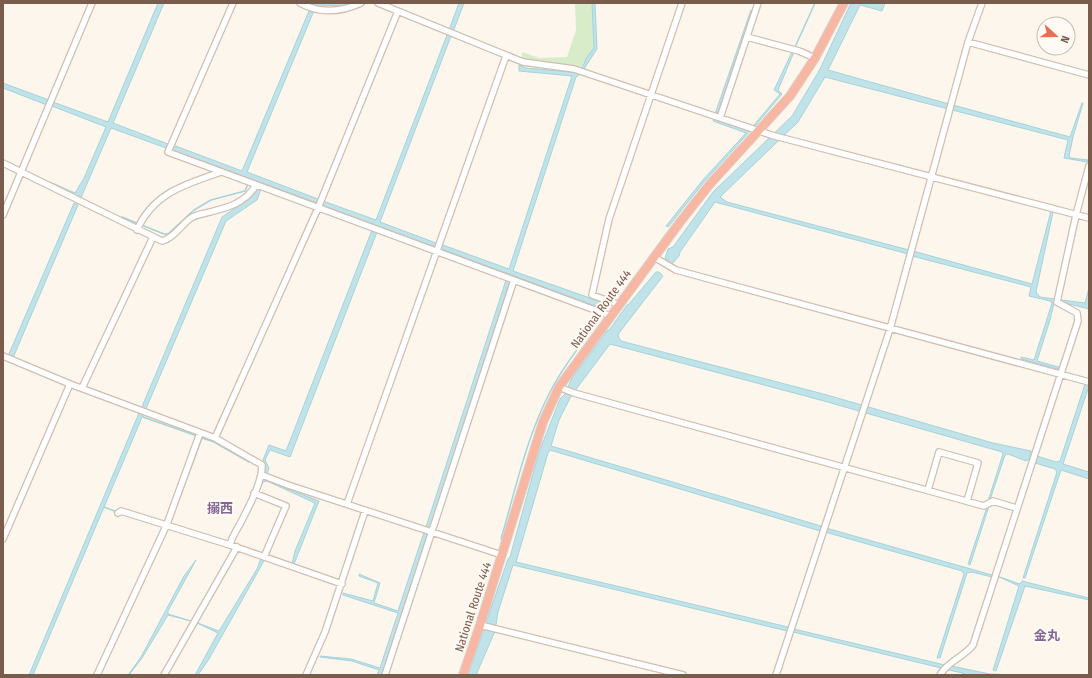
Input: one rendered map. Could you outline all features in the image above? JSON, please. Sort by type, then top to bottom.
[{"type":"highway","name":"National Route 444","points":[[463,675],[487,627],[502,555],[543,422],[562,389],[568,373],[620,305],[654,256],[710,184],[790,96],[816,58],[844,3]]},
{"type":"street","points":[[3,215],[92,3]]},
{"type":"street","points":[[233,3],[168,152],[611,316]]},
{"type":"street","points":[[300,3],[316,10],[347,9],[361,3]]},
{"type":"street","points":[[378,3],[523,62],[574,69],[771,135],[1089,218]]},
{"type":"street","points":[[620,305],[592,294],[609,219],[682,3]]},
{"type":"street","points":[[720,118],[758,3]]},
{"type":"street","points":[[776,675],[890,329],[968,42],[982,3]]},
{"type":"street","points":[[215,438],[318,208],[398,11]]},
{"type":"street","points":[[747,37],[799,51],[816,58]]},
{"type":"street","points":[[968,42],[1089,74]]},
{"type":"street","points":[[347,504],[506,56]]},
{"type":"street","points":[[3,163],[158,240],[165,240],[192,217],[232,206],[251,193],[256,184]]},
{"type":"street","points":[[940,675],[943,670],[965,654],[973,645],[1016,508],[1061,375],[1078,317],[1074,309],[1057,302],[1076,215],[1089,166]]},
{"type":"street","points":[[137,230],[145,215],[172,190],[221,172]]},
{"type":"street","points":[[82,388],[153,237]]},
{"type":"street","points":[[654,256],[676,270],[1089,382]]},
{"type":"street","points":[[385,675],[514,280]]},
{"type":"street","points":[[3,356],[70,384],[215,438],[262,465],[262,475],[240,523],[232,536],[230,544]]},
{"type":"street","points":[[3,539],[70,384]]},
{"type":"street","points":[[562,389],[984,506],[993,501],[1016,508]]},
{"type":"street","points":[[97,675],[167,524],[200,433]]},
{"type":"street","points":[[928,490],[939,452],[972,461],[978,463],[967,501]]},
{"type":"street","points":[[262,475],[365,511],[502,555]]},
{"type":"street","points":[[254,493],[286,506],[264,557]]},
{"type":"street","points":[[306,675],[325,632],[365,511]]},
{"type":"street","points":[[119,512],[167,524],[230,544],[342,584]]},
{"type":"street","points":[[164,675],[237,547]]},
{"type":"street","points":[[487,627],[683,675]]},
{"type":"green space","points":[[575,3],[592,3],[594,20],[595,34],[593,50],[581,68],[522,60],[522,52],[539,58],[567,57],[576,30]]},
{"type":"water","points":[[158,3],[164,3],[113,123],[168,144],[166,148],[111,128],[80,200],[49,184],[50,182],[75,193],[84,178],[106,127],[52,106],[53,102],[108,122]]},
{"type":"water","points":[[311,3],[357,3],[347,6],[316,5],[315,8],[311,6]]},
{"type":"water","points":[[459,3],[464,3],[453,32],[449,30]]},
{"type":"water","points":[[592,3],[595,3],[597,49],[584,69],[582,68],[587,57],[594,48]]},
{"type":"water","points":[[851,3],[885,3],[882,11],[860,5],[828,70],[949,104],[948,109],[825,77],[798,122],[720,197],[727,202],[909,250],[908,254],[715,202],[672,264],[665,258],[668,249],[673,247],[713,192],[792,116],[819,71]]},
{"type":"water","points":[[751,10],[752,11],[717,115],[715,114]]},
{"type":"water","points":[[309,11],[313,13],[247,172],[318,199],[317,203],[171,150],[173,145],[242,171]]},
{"type":"water","points":[[447,35],[451,36],[380,222],[436,243],[435,247],[321,205],[323,201],[376,220]]},
{"type":"water","points":[[792,52],[794,52],[778,90],[782,94],[755,126],[754,125],[780,94],[774,90]]},
{"type":"water","points":[[519,65],[526,68],[582,73],[576,77],[513,271],[610,305],[606,310],[439,248],[440,244],[509,269],[572,76],[519,71]]},
{"type":"water","points":[[3,83],[49,100],[47,105],[3,88]]},
{"type":"water","points":[[1082,103],[1069,156],[1071,158],[1088,160],[1087,162],[1064,158],[1068,140],[952,110],[953,105],[1070,137]]},
{"type":"water","points":[[714,118],[750,131],[704,182],[668,227],[666,226],[702,181],[746,133],[713,121]]},
{"type":"water","points":[[257,188],[261,189],[257,200],[226,221],[145,411],[141,409],[222,217],[250,198]]},
{"type":"water","points":[[74,203],[78,205],[13,358],[8,356]]},
{"type":"water","points":[[1051,211],[1053,212],[1036,292],[1040,297],[1055,299],[1037,361],[1062,368],[1061,370],[1021,359],[1021,357],[1034,360],[1052,303],[1050,301],[1029,296],[1031,287],[912,256],[913,251],[1032,284]]},
{"type":"water","points":[[372,230],[377,232],[290,457],[270,450],[265,460],[269,468],[267,474],[263,460],[269,445],[286,451]]},
{"type":"water","points":[[656,272],[659,272],[663,276],[619,333],[618,336],[621,341],[827,395],[993,443],[1031,451],[1030,456],[1036,458],[1037,456],[1056,462],[1060,461],[1085,384],[1089,386],[1063,464],[1089,472],[1089,479],[1061,470],[1025,578],[1023,578],[1057,472],[1055,469],[1035,463],[1035,461],[1029,459],[1026,461],[1008,454],[1005,455],[990,500],[988,501],[1003,454],[1002,452],[824,401],[610,344],[571,396],[559,420],[551,446],[821,526],[820,531],[550,450],[516,562],[788,627],[787,631],[513,565],[498,612],[495,631],[476,675],[468,675],[508,559],[510,557],[539,452],[560,399],[565,394],[572,378],[607,331],[627,305]]},
{"type":"water","points":[[506,280],[510,281],[430,528],[426,527]]},
{"type":"water","points":[[1089,288],[1089,309],[1061,302],[1062,300],[1085,303]]},
{"type":"water","points":[[139,413],[143,415],[33,675],[29,675]]},
{"type":"water","points":[[263,479],[319,501],[294,564],[292,564],[295,551],[315,503],[267,481],[263,482],[258,493]]},
{"type":"water","points":[[989,506],[970,565],[968,564],[987,507]]},
{"type":"water","points":[[826,528],[992,575],[992,577],[972,572],[967,573],[940,658],[937,658],[964,574],[962,571],[825,532]]},
{"type":"water","points":[[424,532],[428,533],[382,675],[377,675],[379,670],[352,661],[320,657],[351,659],[380,668],[398,613],[343,595],[343,593],[373,601],[378,583],[359,576],[359,574],[380,583],[374,603],[398,611]]},
{"type":"water","points":[[261,558],[265,559],[209,659],[198,675],[195,675],[218,633],[195,622],[219,631],[257,569]]},
{"type":"water","points":[[196,560],[168,611],[168,614],[191,621],[168,615],[142,658],[128,675],[141,657],[184,576]]},
{"type":"water","points":[[997,576],[1020,584],[1022,581],[1089,598],[1089,600],[1025,586],[996,671],[993,670],[1019,586]]},
{"type":"water","points":[[794,629],[945,665],[941,668],[793,632]]},
{"type":"water","points":[[951,666],[990,674],[1017,675],[964,675],[963,673],[948,670]]},
{"type":"waterway","points":[[795,47],[815,3]]},
{"type":"waterway","points":[[144,226],[164,234],[168,234],[194,210],[211,200],[245,191],[248,184]]},
{"type":"waterway","points":[[122,217],[137,223]]},
{"type":"waterway","points":[[501,539],[527,447],[541,411],[561,374],[602,316]]},
{"type":"waterway","points":[[143,417],[197,436]]},
{"type":"waterway","points":[[170,524],[202,438],[214,442],[249,462]]},
{"type":"waterway","points":[[104,507],[117,512]]},
{"type":"waterway","points":[[208,541],[231,548]]},
{"type":"district","name":"搦西","points":[[220,508]]},
{"type":"district","name":"金丸","points":[[1047,635]]}]
